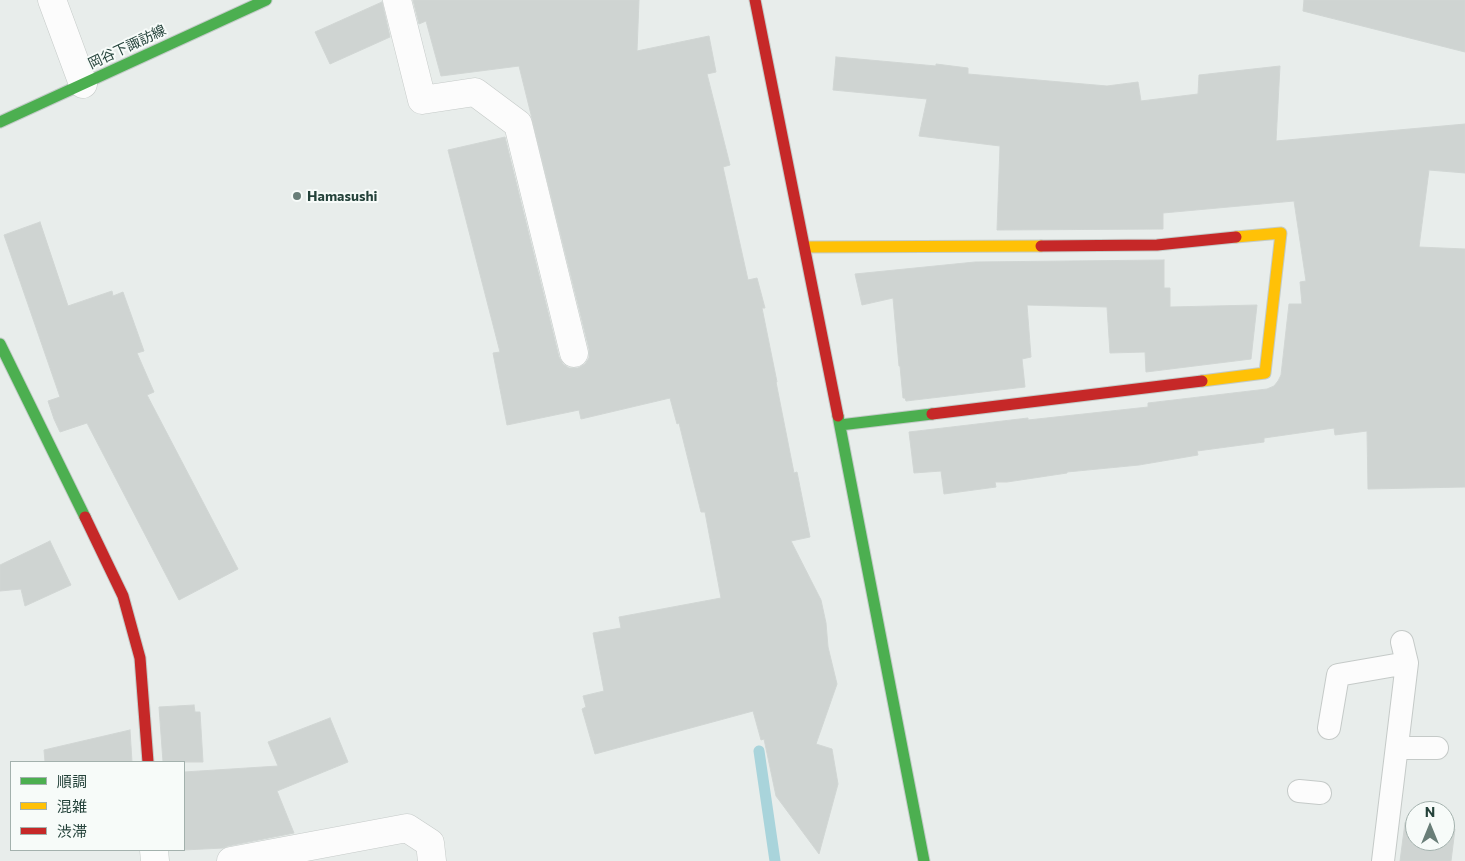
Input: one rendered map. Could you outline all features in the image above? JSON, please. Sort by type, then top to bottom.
[{"type":"street","points":[[52,0],[82,84]]},
{"type":"street","name":"岡谷下諏訪線","points":[[0,122],[266,0]]},
{"type":"street","points":[[397,0],[422,100],[475,92],[518,124],[574,353]]},
{"type":"street","points":[[755,0],[840,425],[924,861]]},
{"type":"street","points":[[805,247],[1157,245],[1281,233],[1265,373],[840,425]]},
{"type":"street","points":[[0,344],[123,596],[140,658],[148,761]]},
{"type":"street","points":[[231,861],[408,828],[430,843],[432,861]]},
{"type":"lane","points":[[1330,728],[1338,675],[1404,652],[1397,748],[1383,861]]},
{"type":"lane","points":[[1397,748],[1437,748]]},
{"type":"building","points":[[413,0],[639,0],[637,51],[709,36],[716,72],[707,74],[730,165],[723,167],[748,280],[757,278],[765,308],[762,308],[776,382],[794,473],[797,472],[810,537],[791,541],[821,600],[826,623],[828,647],[837,684],[816,744],[832,749],[838,784],[819,854],[776,796],[764,739],[761,740],[753,711],[595,754],[582,709],[586,707],[583,696],[604,691],[593,633],[621,628],[619,617],[721,598],[705,512],[701,512],[679,423],[677,424],[670,398],[581,419],[579,410],[507,425],[493,353],[500,352],[448,150],[505,137],[559,357],[563,364],[569,368],[578,368],[585,364],[589,358],[589,349],[519,66],[441,76],[426,21],[419,24]]},
{"type":"building","points":[[1304,0],[1465,0],[1465,52],[1303,11]]},
{"type":"building","points":[[382,2],[390,37],[330,64],[315,32]]},
{"type":"building","points":[[836,57],[936,66],[936,64],[968,68],[968,74],[1107,86],[1138,82],[1141,101],[1198,94],[1199,75],[1280,66],[1276,141],[1465,124],[1465,173],[1429,170],[1419,247],[1465,249],[1465,487],[1368,489],[1367,431],[1335,435],[1334,428],[1264,438],[1264,442],[1197,451],[1198,455],[1139,465],[995,482],[996,487],[944,494],[941,471],[914,473],[909,432],[1028,418],[1028,420],[1148,407],[1148,403],[1267,389],[1274,386],[1281,375],[1289,304],[1302,304],[1300,282],[1306,281],[1294,201],[1163,213],[1163,229],[997,230],[1000,146],[919,136],[927,99],[833,90]]},
{"type":"building","points":[[40,222],[68,306],[112,291],[113,296],[123,292],[144,351],[137,353],[154,392],[147,395],[238,569],[179,600],[87,423],[60,432],[54,419],[48,401],[60,397],[4,235]]},
{"type":"building","points":[[1164,260],[1164,288],[1170,288],[1170,307],[1257,305],[1251,359],[1146,372],[1145,352],[1110,353],[1107,307],[1027,305],[1031,357],[1022,359],[1025,387],[906,401],[903,398],[893,298],[862,305],[855,274],[975,262]]},
{"type":"building","points":[[50,541],[71,585],[25,606],[21,589],[0,591],[0,565]]},
{"type":"building","points":[[194,705],[195,712],[200,712],[203,762],[163,761],[159,707]]},
{"type":"building","points":[[330,718],[348,762],[277,791],[294,833],[223,848],[185,850],[185,772],[278,766],[268,742]]},
{"type":"building","points":[[130,730],[132,761],[45,761],[44,750]]},
{"type":"building","points":[[1405,823],[1405,851],[1452,851],[1451,861],[1400,861]]},
{"type":"waterway","points":[[759,751],[775,861]]},
{"type":"traffic: fast","points":[[0,122],[266,0]]},
{"type":"traffic: fast","points":[[0,344],[85,517]]},
{"type":"traffic: fast","points":[[840,425],[932,414]]},
{"type":"traffic: fast","points":[[838,416],[924,861]]},
{"type":"traffic: slow","points":[[1202,381],[1265,373],[1281,233],[1236,237]]},
{"type":"traffic: slow","points":[[805,247],[1041,246]]},
{"type":"traffic: jam","points":[[755,0],[838,416]]},
{"type":"traffic: jam","points":[[1041,246],[1157,245],[1236,237]]},
{"type":"traffic: jam","points":[[932,414],[1202,381]]},
{"type":"traffic: jam","points":[[85,517],[123,596],[140,658],[148,761]]},
{"type":"place","name":"Hamasushi","points":[[297,196]]}]
